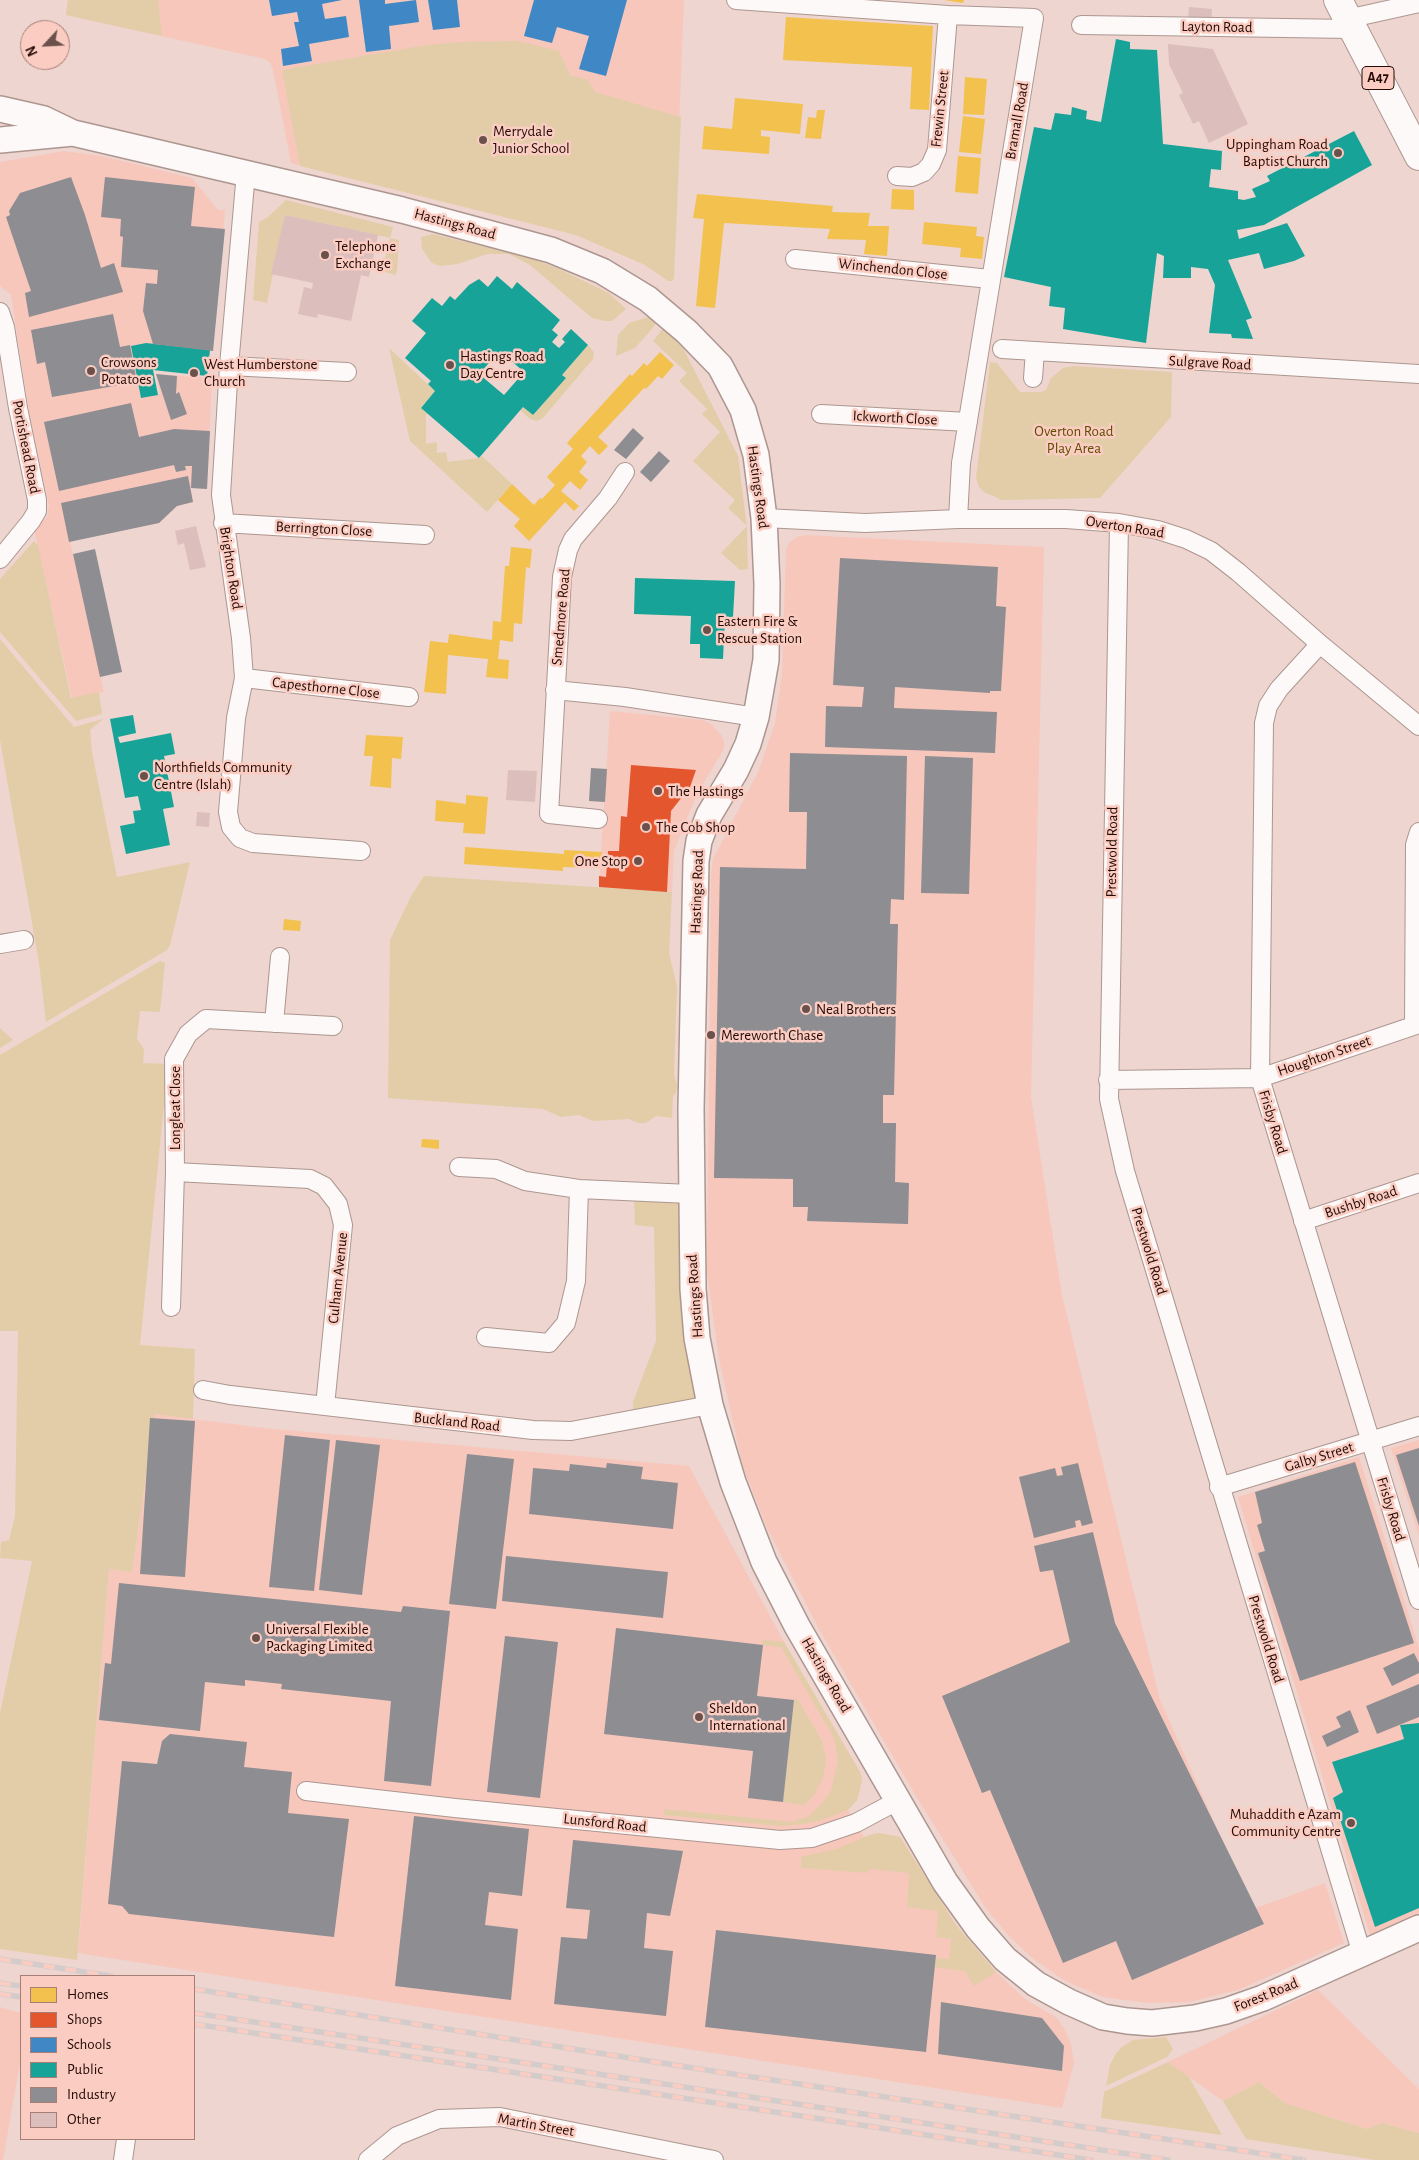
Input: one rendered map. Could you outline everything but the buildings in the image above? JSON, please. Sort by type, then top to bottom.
[{"type":"main road","name":"A47","points":[[1346,16],[1419,156]]},
{"type":"street","name":"Bramall Road","points":[[736,0],[948,15],[1034,18],[961,462],[958,519]]},
{"type":"street","name":"Layton Road","points":[[1081,25],[1346,16],[1419,3]]},
{"type":"street","name":"Frewin Street","points":[[897,176],[912,177],[924,172],[931,164],[937,150],[948,15]]},
{"type":"street","points":[[0,109],[44,119],[73,133]]},
{"type":"street","points":[[0,129],[73,133]]},
{"type":"street","name":"Hastings Road","points":[[0,140],[73,133],[402,210],[551,250],[602,270],[648,299],[687,332],[720,366],[743,410],[756,455],[764,518],[767,584],[766,660],[756,718],[736,770],[709,815],[699,841],[696,861],[690,1194],[693,1289],[697,1338],[710,1405],[733,1482],[764,1562],[797,1626],[945,1882],[978,1928],[1005,1958],[1036,1984],[1069,2002],[1103,2017]]},
{"type":"street","name":"Brighton Road","points":[[246,172],[229,366],[221,495],[223,523],[241,638],[244,678],[236,718],[228,812],[231,827],[240,838],[260,844],[361,852]]},
{"type":"street","name":"Winchendon Close","points":[[796,259],[990,279]]},
{"type":"street","name":"Portishead Road","points":[[0,312],[5,326],[18,408],[37,500],[37,511],[32,521],[0,559]]},
{"type":"street","name":"Sulgrave Road","points":[[1002,349],[1419,374]]},
{"type":"street","points":[[1032,378],[1035,351]]},
{"type":"street","points":[[229,366],[347,372]]},
{"type":"street","name":"Ickworth Close","points":[[821,414],[968,422]]},
{"type":"street","name":"Smedmore Road","points":[[598,819],[549,814],[562,577],[568,550],[573,539],[608,498],[625,472]]},
{"type":"street","name":"Overton Road","points":[[764,518],[865,523],[1030,518],[1119,523],[1158,530],[1186,539],[1211,552],[1238,572],[1320,644],[1419,726]]},
{"type":"street","name":"Berrington Close","points":[[223,523],[425,535]]},
{"type":"street","name":"Prestwold Road","points":[[1119,523],[1108,1080],[1113,1125],[1219,1487],[1362,1954]]},
{"type":"street","name":"Frisby Road","points":[[1320,644],[1280,689],[1268,706],[1264,724],[1260,1078],[1419,1600]]},
{"type":"street","name":"Capesthorne Close","points":[[244,678],[409,697]]},
{"type":"street","points":[[555,690],[624,697],[756,718]]},
{"type":"street","points":[[1416,1024],[1415,845],[1419,832]]},
{"type":"street","points":[[0,944],[24,940]]},
{"type":"street","points":[[274,1023],[280,956]]},
{"type":"street","name":"Longleat Close","points":[[171,1307],[176,1172],[174,1059],[188,1034],[206,1019],[333,1026]]},
{"type":"street","name":"Houghton Street","points":[[1108,1080],[1260,1078],[1416,1024]]},
{"type":"street","points":[[459,1167],[496,1169],[525,1182],[579,1190],[690,1194]]},
{"type":"street","name":"Culham Avenue","points":[[176,1172],[310,1179],[324,1186],[338,1204],[343,1225],[325,1406]]},
{"type":"street","name":"Bushby Road","points":[[1303,1221],[1419,1183]]},
{"type":"street","points":[[486,1337],[549,1343],[566,1323],[576,1281],[579,1190]]},
{"type":"street","name":"Buckland Road","points":[[203,1390],[230,1395],[533,1430],[572,1431],[710,1405]]},
{"type":"street","name":"Galby Street","points":[[1219,1487],[1419,1426]]},
{"type":"street","name":"Lunsford Road","points":[[306,1791],[455,1808],[780,1840],[812,1838],[856,1823],[897,1801]]},
{"type":"street","name":"Forest Road","points":[[1103,2017],[1152,2023],[1187,2019],[1226,2011],[1263,1998],[1419,1928]]},
{"type":"street","name":"Martin Street","points":[[368,2160],[397,2136],[439,2119],[500,2117],[684,2157],[714,2160]]},
{"type":"street","points":[[123,2160],[126,2140]]},
{"type":"shaded area","name":"Merrydale Junior School","points":[[68,0],[684,0],[673,280],[668,281],[645,265],[576,235],[291,163],[273,70],[270,63],[265,59],[66,15]]},
{"type":"shaded area","points":[[64,151],[102,156],[192,178],[218,210],[225,210],[213,351],[146,343],[131,346],[141,398],[160,394],[156,374],[212,378],[207,489],[191,488],[193,502],[177,506],[159,523],[70,541],[104,692],[72,698],[34,529],[47,517],[49,505],[31,424],[11,295],[0,286],[0,162]]},
{"type":"shaded area","points":[[805,535],[1044,547],[1031,1097],[1062,1295],[1160,1700],[1253,1909],[1325,1883],[1344,1943],[1238,1990],[1189,2002],[1147,2003],[1103,1997],[1065,1981],[1032,1958],[1007,1934],[985,1907],[916,1796],[820,1631],[768,1530],[743,1467],[719,1359],[707,1272],[711,873],[713,859],[759,770],[775,723],[782,674],[786,549],[790,542],[797,537]]},
{"type":"shaded area","points":[[610,711],[703,720],[712,725],[721,734],[724,742],[724,749],[697,794],[674,851],[672,892],[599,887]]},
{"type":"shaded area","points":[[155,1414],[264,1428],[689,1466],[784,1642],[860,1772],[862,1779],[860,1791],[857,1800],[848,1810],[864,1837],[879,1833],[900,1837],[956,1925],[996,1972],[1025,1999],[1057,2018],[1065,2030],[1071,2044],[1074,2063],[1062,2108],[78,1953],[109,1569],[132,1572]]},
{"type":"shaded area","points":[[1419,1440],[1419,1536],[1391,1448]]},
{"type":"shaded area","points":[[1359,1457],[1419,1648],[1419,1913],[1370,1935],[1238,1497]]},
{"type":"shaded area","points":[[1318,1990],[1419,2089],[1419,2133],[1382,2123],[1367,2129],[1285,2103],[1259,2082],[1223,2101],[1168,2062]]},
{"type":"shaded area","points":[[0,2007],[20,2013],[20,2063],[3,2160],[0,2160]]},
{"type":"green space","points":[[68,0],[158,0],[162,36],[66,15]]},
{"type":"green space","name":"Merrydale Junior School","points":[[518,41],[559,51],[570,75],[588,80],[595,92],[681,117],[674,278],[672,281],[668,281],[645,265],[576,235],[300,166],[282,70],[426,45],[459,42]]},
{"type":"green space","points":[[286,200],[393,227],[390,238],[285,215],[267,303],[253,300],[259,222],[268,217]]},
{"type":"green space","points":[[433,234],[531,258],[609,293],[626,309],[612,321],[592,318],[530,265],[509,254],[487,254],[458,264],[440,266],[432,263],[422,249],[421,237]]},
{"type":"green space","points":[[390,238],[399,240],[397,272],[395,275],[382,271]]},
{"type":"green space","points":[[651,316],[657,322],[651,330],[635,348],[616,356],[618,335],[629,323]]},
{"type":"green space","points":[[664,327],[683,348],[738,456],[747,526],[728,508],[735,500],[693,461],[720,432],[702,414],[707,409],[679,381],[687,373],[653,341]]},
{"type":"green space","points":[[588,345],[594,352],[593,359],[543,418],[537,421],[530,419],[520,410],[523,407],[533,415],[565,378],[562,375]]},
{"type":"green space","points":[[389,348],[435,391],[421,407],[426,413],[426,444],[437,442],[437,453],[446,452],[448,462],[482,456],[512,484],[487,512],[410,441]]},
{"type":"green space","name":"Overton Road Play Area","points":[[990,362],[997,363],[1020,392],[1041,392],[1046,390],[1051,378],[1063,368],[1074,366],[1172,372],[1171,417],[1100,498],[1002,500],[984,492],[979,487],[976,478]]},
{"type":"green space","points":[[747,526],[748,569],[740,570],[721,553]]},
{"type":"green space","points":[[34,541],[38,545],[71,698],[99,692],[102,714],[76,721],[0,632],[0,579]]},
{"type":"green space","points":[[0,639],[74,727],[103,719],[90,730],[92,752],[117,877],[190,862],[170,945],[167,950],[46,1022],[39,963],[0,740]]},
{"type":"green space","points":[[424,876],[672,892],[669,953],[677,987],[674,1076],[677,1085],[676,1093],[673,1096],[672,1118],[656,1116],[646,1123],[638,1123],[629,1119],[593,1121],[579,1115],[561,1117],[543,1109],[388,1098],[390,940],[411,896]]},
{"type":"green space","points":[[160,961],[165,963],[160,1012],[140,1011],[137,1039],[144,1049],[143,1063],[168,1064],[140,1345],[195,1349],[193,1419],[155,1414],[132,1572],[109,1569],[77,1960],[0,1949],[0,1713],[32,1561],[0,1558],[1,1542],[9,1540],[15,1516],[18,1331],[0,1331],[0,1055]]},
{"type":"green space","points":[[0,1028],[13,1040],[0,1048]]},
{"type":"green space","points":[[690,1194],[710,1405],[633,1419],[633,1402],[656,1341],[654,1227],[635,1225],[634,1197]]},
{"type":"green space","points":[[762,1640],[784,1642],[860,1772],[862,1779],[857,1800],[848,1810],[819,1821],[781,1826],[664,1815],[664,1809],[792,1822],[809,1816],[831,1791],[838,1760],[834,1738],[781,1647],[763,1645]]},
{"type":"green space","points":[[797,1698],[822,1741],[826,1759],[823,1778],[815,1794],[804,1805],[783,1802],[794,1700]]},
{"type":"green space","points":[[879,1833],[900,1837],[956,1925],[996,1972],[974,1986],[965,1971],[934,1967],[936,1958],[949,1959],[951,1939],[936,1937],[938,1911],[907,1907],[909,1873],[869,1869],[868,1873],[801,1868],[801,1857],[839,1848],[869,1835]]},
{"type":"green space","points":[[1166,2037],[1173,2049],[1167,2057],[1106,2086],[1110,2065],[1116,2053],[1122,2047],[1133,2040]]},
{"type":"green space","points":[[1168,2062],[1189,2077],[1222,2135],[1101,2118],[1104,2092]]},
{"type":"green space","points":[[1259,2082],[1285,2103],[1367,2129],[1382,2123],[1419,2133],[1419,2160],[1375,2160],[1246,2139],[1223,2101]]},
{"type":"railway","points":[[0,1959],[104,1975]]},
{"type":"railway","points":[[0,1983],[20,1986]]},
{"type":"railway","points":[[195,1989],[706,2070],[1304,2160]]},
{"type":"railway","points":[[0,1994],[20,1997]]},
{"type":"railway","points":[[195,2013],[1168,2160]]},
{"type":"railway","points":[[195,2024],[1091,2160]]},
{"type":"place","name":"Merrydale Junior School","points":[[483,140]]},
{"type":"place","name":"Uppingham Road Baptist Church","points":[[1338,153]]},
{"type":"place","name":"Telephone Exchange","points":[[325,255]]},
{"type":"place","name":"Hastings Road Day Centre","points":[[450,365]]},
{"type":"place","name":"Crowsons Potatoes","points":[[91,371]]},
{"type":"place","name":"West Humberstone Church","points":[[194,373]]},
{"type":"place","name":"Eastern Fire & Rescue Station","points":[[707,630]]},
{"type":"place","name":"Northfields Community Centre (Islah)","points":[[144,776]]},
{"type":"place","name":"The Hastings","points":[[658,791]]},
{"type":"place","name":"The Cob Shop","points":[[646,827]]},
{"type":"place","name":"One Stop","points":[[638,861]]},
{"type":"place","name":"Neal Brothers","points":[[806,1009]]},
{"type":"place","name":"Mereworth Chase","points":[[711,1035]]},
{"type":"place","name":"Universal Flexible Packaging Limited","points":[[256,1638]]},
{"type":"place","name":"Sheldon International","points":[[699,1717]]},
{"type":"place","name":"Muhaddith e Azam Community Centre","points":[[1351,1823]]}]
